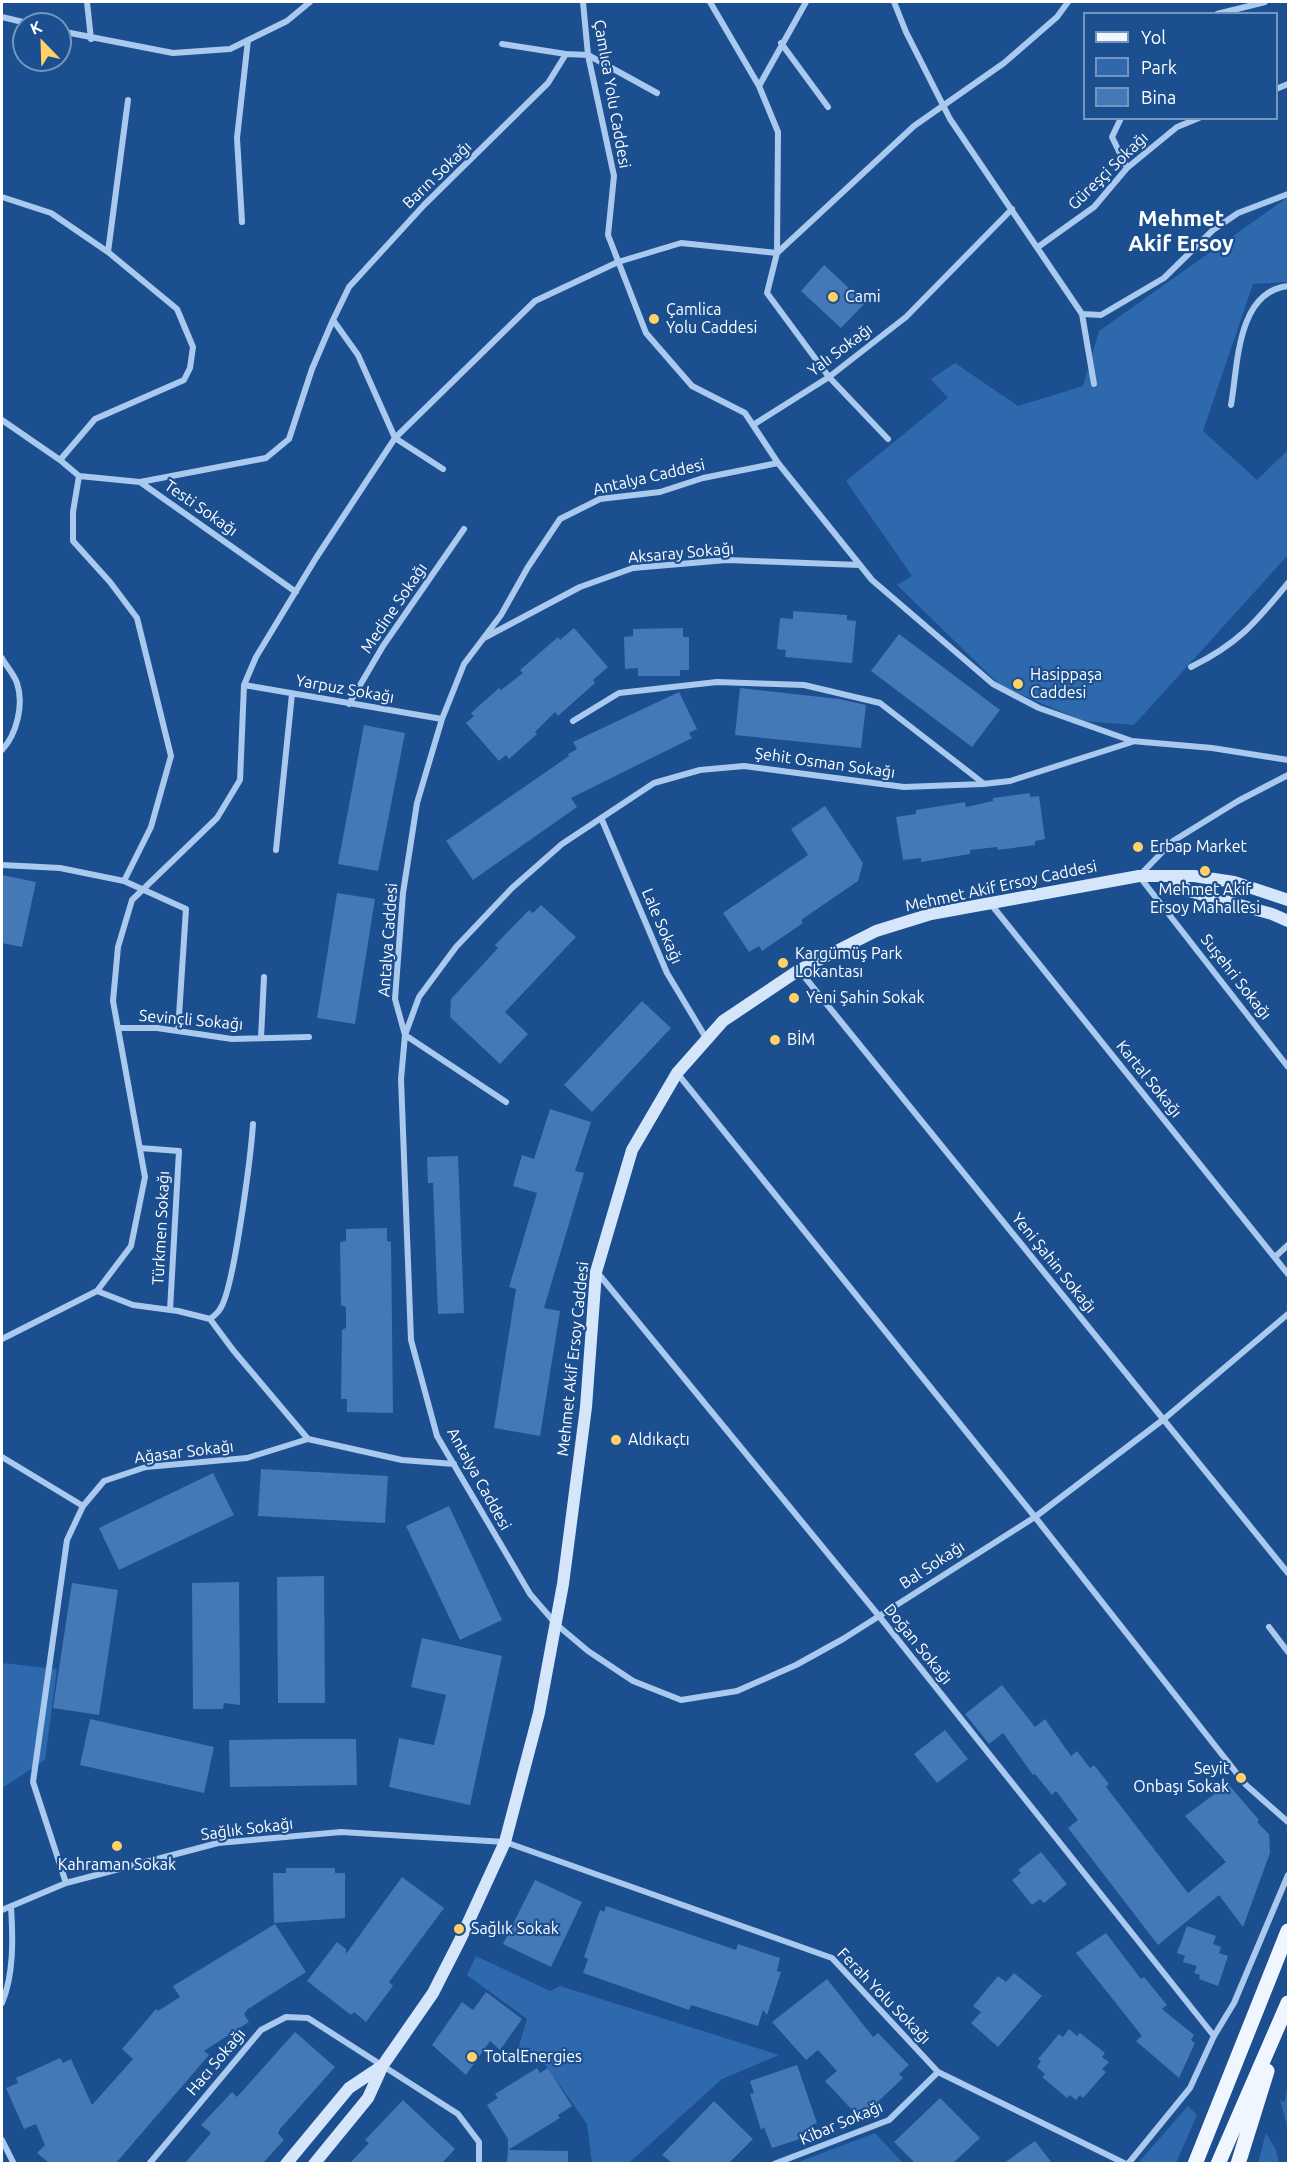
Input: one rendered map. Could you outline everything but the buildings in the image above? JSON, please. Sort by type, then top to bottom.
[{"type":"main road","name":"Mehmet Akif Ersoy Caddesi","points":[[314,2163],[368,2098],[383,2065],[433,1993],[505,1842],[539,1713],[556,1624],[586,1407],[597,1272],[632,1150],[677,1073],[723,1021],[799,970],[876,932],[931,914],[1139,876],[1194,876],[1234,882],[1288,900]]},
{"type":"main road","points":[[1170,876],[1190,891],[1272,914],[1288,921]]},
{"type":"main road","points":[[1195,2163],[1288,1931]]},
{"type":"main road","points":[[1218,2163],[1288,2004]]},
{"type":"main road","points":[[1238,2163],[1288,2004]]},
{"type":"main road","name":"Mehmet Akif Ersoy Caddesi","points":[[286,2163],[349,2088],[383,2065]]},
{"type":"street","points":[[87,2],[91,39]]},
{"type":"street","points":[[72,34],[173,53],[230,49],[288,21],[310,2]]},
{"type":"street","name":"Çamlıca Yolu Caddesi","points":[[584,2],[588,55],[614,176],[608,235],[646,333],[693,386],[745,413],[778,464],[872,580],[993,684],[1039,708],[1132,741]]},
{"type":"street","points":[[710,2],[759,86],[778,132],[777,253],[767,293],[829,377],[888,439]]},
{"type":"street","points":[[759,86],[806,2]]},
{"type":"street","points":[[894,2],[906,32],[942,103],[1082,314],[1094,384]]},
{"type":"street","points":[[2,1339],[97,1291],[131,1246],[145,1177],[113,1001],[118,946],[132,900],[217,818],[240,780],[244,685],[256,657],[395,438],[535,301],[618,262],[681,243],[777,253],[914,126],[942,103],[1004,63],[1057,17],[1068,2]]},
{"type":"street","points":[[1225,12],[1265,2]]},
{"type":"street","points":[[242,222],[237,138],[248,40]]},
{"type":"street","points":[[781,43],[828,107]]},
{"type":"street","points":[[502,44],[588,55],[657,93]]},
{"type":"street","name":"Barın Sokağı","points":[[140,482],[266,458],[289,439],[312,369],[349,287],[424,205],[499,135],[548,83],[566,54]]},
{"type":"street","points":[[108,252],[128,100]]},
{"type":"street","points":[[1120,120],[1112,137],[1127,168]]},
{"type":"street","name":"Güreşçi Sokağı","points":[[1038,247],[1094,207],[1127,168],[1177,127],[1193,120]]},
{"type":"street","points":[[1082,314],[1101,315],[1164,278],[1212,230],[1239,213],[1288,194]]},
{"type":"street","points":[[2,197],[51,213],[108,252],[177,309],[193,348],[190,368],[184,380],[95,419],[60,460]]},
{"type":"street","name":"Yalı Sokağı","points":[[753,425],[829,377],[906,317],[1012,209]]},
{"type":"street","points":[[1231,405],[1246,323],[1261,300],[1271,292],[1288,286]]},
{"type":"street","points":[[333,320],[358,355],[395,438],[443,469]]},
{"type":"street","points":[[2,420],[79,476],[73,512],[73,541],[110,582],[137,618],[171,756],[151,827],[124,881]]},
{"type":"street","name":"Antalya Caddesi","points":[[556,1624],[530,1594],[437,1436],[411,1340],[402,1079],[405,1035],[395,999],[403,893],[417,803],[442,719],[464,664],[501,615],[528,567],[561,519],[600,499],[660,492],[703,478],[778,464]]},
{"type":"street","name":"Testi Sokağı","points":[[79,476],[140,482],[296,592]]},
{"type":"street","name":"Medine Sokağı","points":[[350,704],[383,646],[464,529]]},
{"type":"street","name":"Aksaray Sokağı","points":[[483,639],[580,587],[633,568],[727,560],[860,565]]},
{"type":"street","points":[[1191,667],[1250,630],[1288,583]]},
{"type":"street","points":[[2,658],[17,682],[20,702],[9,742],[2,750]]},
{"type":"street","points":[[573,721],[619,693],[717,682],[804,685],[880,703],[983,784]]},
{"type":"street","name":"Yarpuz Sokağı","points":[[244,685],[442,719]]},
{"type":"street","points":[[276,850],[291,694]]},
{"type":"street","points":[[2,739],[9,742]]},
{"type":"street","points":[[1132,741],[1212,748],[1288,760]]},
{"type":"street","name":"Şehit Osman Sokağı","points":[[405,1035],[419,997],[456,947],[512,888],[554,852],[654,783],[700,770],[744,766],[794,770],[904,787],[983,784],[1010,781],[1132,741]]},
{"type":"street","points":[[1139,876],[1173,841],[1238,801],[1288,775]]},
{"type":"street","name":"Lale Sokağı","points":[[602,820],[667,973],[706,1038]]},
{"type":"street","points":[[2,865],[60,868],[124,881],[186,909],[178,1031]]},
{"type":"street","name":"Suşehri Sokağı","points":[[1139,876],[1288,1067]]},
{"type":"street","name":"Kartal Sokağı","points":[[989,902],[1288,1274]]},
{"type":"street","name":"Yeni Şahin Sokağı","points":[[799,970],[1288,1573]]},
{"type":"street","name":"Sevinçli Sokağı","points":[[261,1038],[264,977]]},
{"type":"street","name":"Sevinçli Sokağı","points":[[118,1028],[157,1028],[232,1039],[309,1037]]},
{"type":"street","points":[[405,1035],[506,1101]]},
{"type":"street","points":[[677,1073],[1035,1516],[1246,1785],[1288,1822]]},
{"type":"street","points":[[210,1319],[222,1308],[231,1272],[251,1155],[253,1124]]},
{"type":"street","name":"Türkmen Sokağı","points":[[140,1148],[178,1151],[170,1310]]},
{"type":"street","points":[[1275,1257],[1288,1245]]},
{"type":"street","name":"Doğan Sokağı","points":[[597,1272],[879,1616],[1214,2036]]},
{"type":"street","points":[[97,1291],[133,1305],[210,1319],[308,1439],[402,1460],[453,1464]]},
{"type":"street","name":"Bal Sokağı","points":[[556,1624],[588,1651],[633,1681],[681,1700],[737,1691],[796,1665],[879,1616],[1035,1516],[1164,1419],[1288,1314]]},
{"type":"street","name":"Ağasar Sokağı","points":[[66,1883],[33,1782],[67,1540],[83,1506],[104,1481],[146,1467],[248,1458],[308,1439]]},
{"type":"street","points":[[2,1457],[83,1506]]},
{"type":"street","points":[[1269,1627],[1288,1652]]},
{"type":"street","name":"Sağlık Sokağı","points":[[2,1910],[66,1883],[218,1843],[341,1832],[505,1842]]},
{"type":"street","name":"Ferah Yolu Sokağı","points":[[505,1842],[832,1958],[938,2072],[1127,2163],[1190,2088],[1214,2036],[1234,2003],[1288,1875]]},
{"type":"street","points":[[2,2003],[8,1988],[12,1933],[11,1907]]},
{"type":"street","name":"Hacı Sokağı","points":[[149,2163],[261,2030],[286,2017],[308,2018],[458,2114],[479,2142],[479,2163]]},
{"type":"street","name":"Kibar Sokağı","points":[[774,2163],[889,2120],[938,2072]]},
{"type":"street","points":[[2,2140],[14,2163]]},
{"type":"green space","points":[[1288,197],[1288,282],[1253,284],[1203,431],[1257,480],[1288,450],[1288,555],[1134,725],[1083,721],[1001,686],[897,585],[912,576],[846,481],[948,398],[931,379],[955,363],[1018,406],[1083,386],[1099,331]]},
{"type":"green space","points":[[2,1663],[57,1669],[45,1760],[2,1788]]},
{"type":"green space","points":[[476,1956],[550,1991],[560,1986],[779,2055],[722,2079],[629,2163],[592,2163],[587,2124],[540,2057],[517,2052],[527,2019],[467,1975]]},
{"type":"green space","points":[[1288,2088],[1288,2129],[1280,2100],[1284,2102]]},
{"type":"green space","points":[[1188,2106],[1197,2115],[1176,2163],[1138,2163]]},
{"type":"green space","points":[[875,2133],[903,2163],[796,2163]]},
{"type":"green space","points":[[1266,2133],[1276,2150],[1279,2163],[1258,2163]]},
{"type":"place","name":"Cami","points":[[833,297]]},
{"type":"place","name":"Çamlica Yolu Caddesi","points":[[654,319]]},
{"type":"place","name":"Hasippaşa Caddesi","points":[[1018,684]]},
{"type":"place","name":"Erbap Market","points":[[1138,847]]},
{"type":"place","name":"Mehmet Akif Ersoy Mahallesi","points":[[1205,871]]},
{"type":"place","name":"Kargümüş Park Lokantası","points":[[783,963]]},
{"type":"place","name":"Yeni Şahin Sokak","points":[[794,998]]},
{"type":"place","name":"BİM","points":[[775,1040]]},
{"type":"place","name":"Aldıkaçtı","points":[[616,1440]]},
{"type":"place","name":"Seyit Onbaşı Sokak","points":[[1241,1778]]},
{"type":"place","name":"Kahraman Sokak","points":[[117,1846]]},
{"type":"place","name":"Sağlık Sokak","points":[[459,1929]]},
{"type":"place","name":"TotalEnergies","points":[[472,2057]]},
{"type":"district","name":"Mehmet Akif Ersoy","points":[[1181,232]]}]
